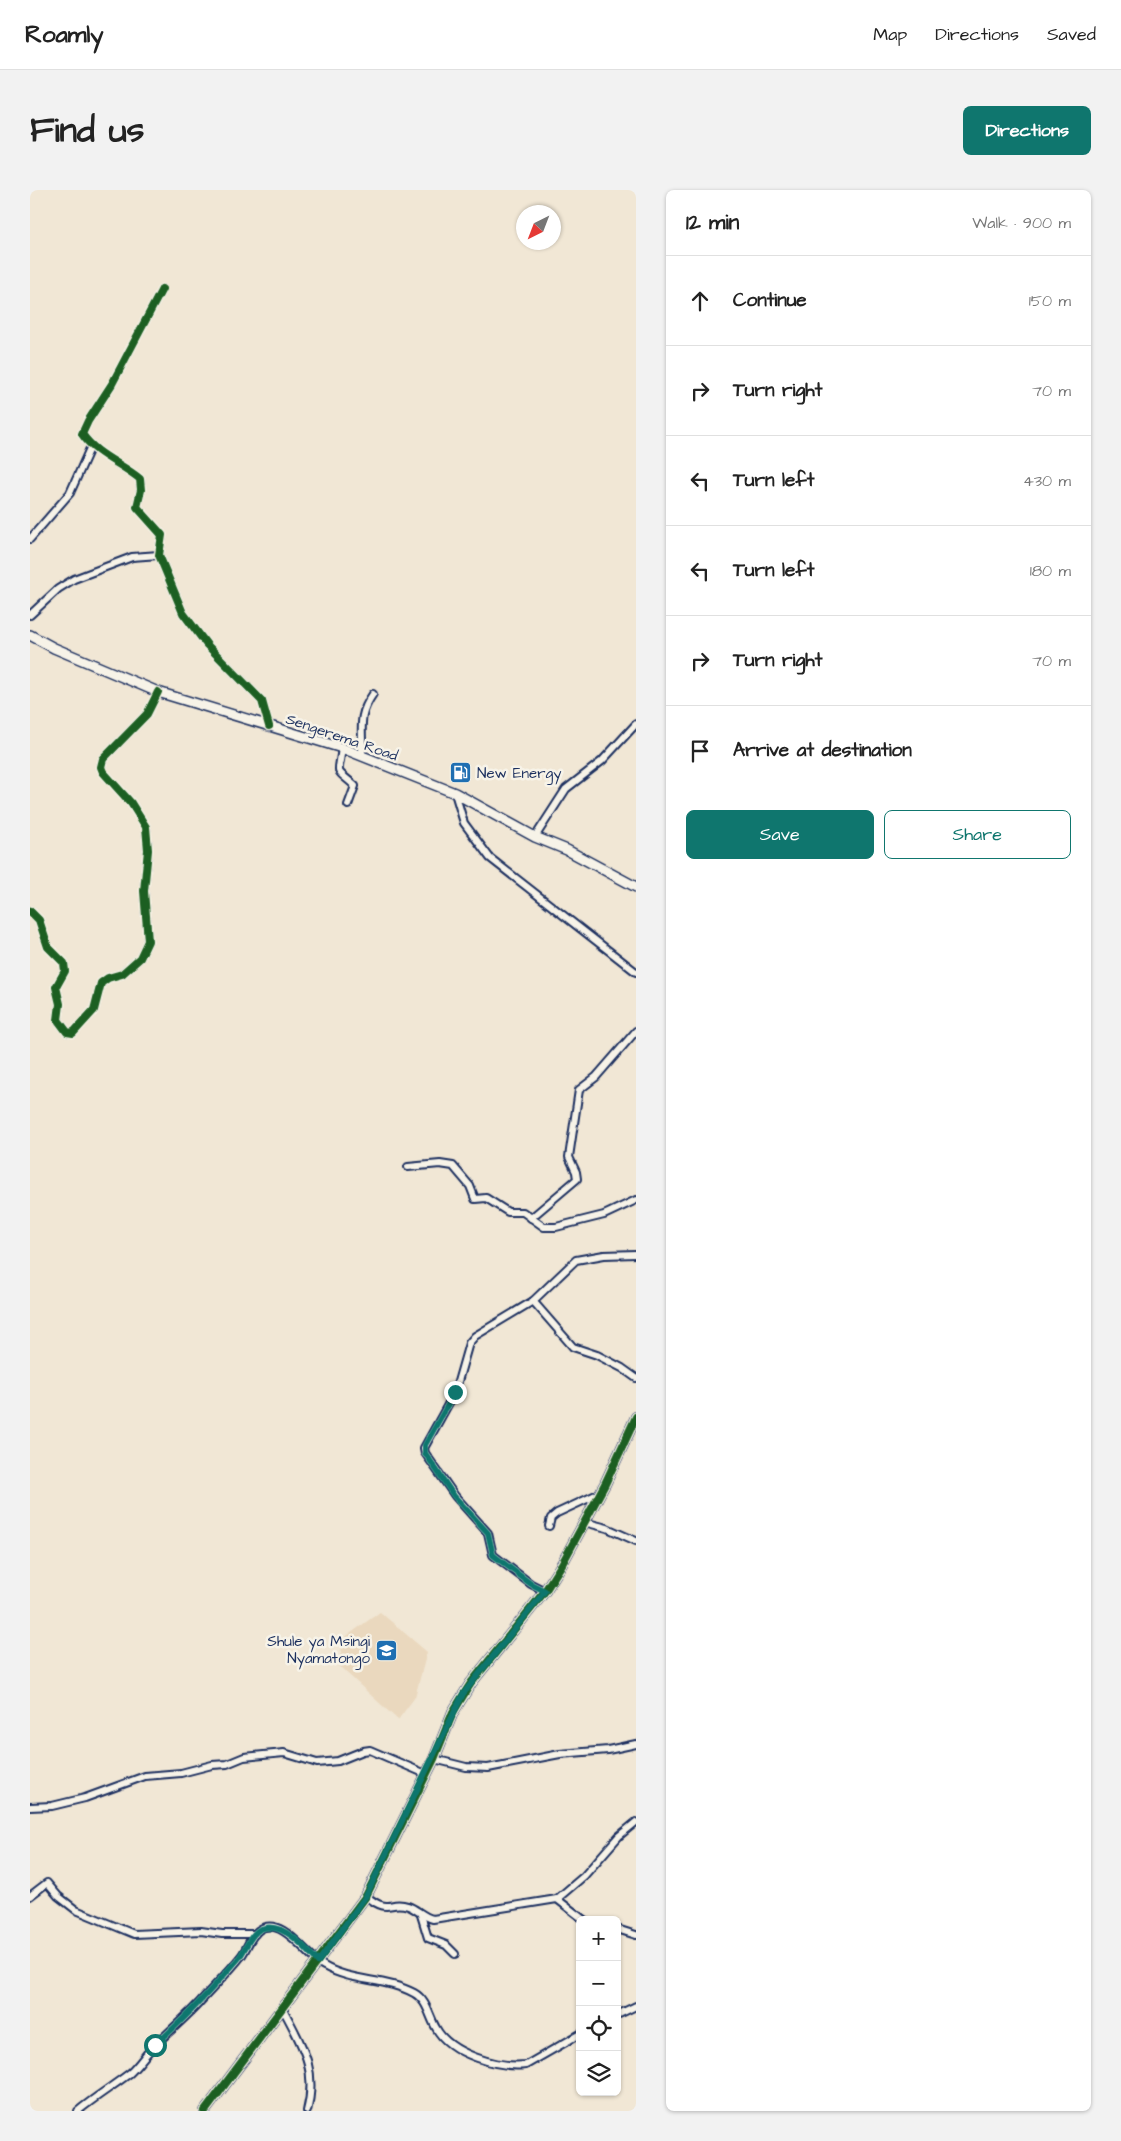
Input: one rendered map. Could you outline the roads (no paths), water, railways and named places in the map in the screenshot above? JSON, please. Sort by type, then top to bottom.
[{"type":"street","points":[[162,289],[112,384],[82,431],[82,434],[91,446],[140,479],[141,490],[137,507],[162,534],[159,555],[183,613],[207,645],[262,701],[268,726]]},
{"type":"street","points":[[30,539],[70,493],[91,446]]},
{"type":"street","points":[[30,615],[58,589],[74,579],[132,558],[159,555]]},
{"type":"street","name":"Sengerema Road","points":[[30,635],[54,648],[158,692],[342,748],[455,793],[535,837],[567,850],[636,887]]},
{"type":"street","points":[[30,911],[40,920],[46,944],[64,963],[65,971],[56,987],[60,1004],[58,1020],[67,1032],[73,1033],[94,1010],[103,981],[122,974],[140,958],[148,941],[144,891],[148,850],[146,827],[130,803],[103,772],[101,763],[147,714],[158,692]]},
{"type":"street","points":[[362,755],[361,718],[363,708],[373,694]]},
{"type":"street","points":[[535,837],[566,789],[602,761],[636,724]]},
{"type":"street","points":[[342,748],[338,772],[340,776],[353,784],[356,790],[348,805]]},
{"type":"street","points":[[455,793],[464,823],[490,858],[636,972]]},
{"type":"street","points":[[531,1218],[577,1179],[569,1157],[579,1090],[605,1067],[636,1031]]},
{"type":"street","points":[[408,1168],[440,1164],[453,1166],[470,1186],[475,1200],[486,1198],[508,1212],[519,1210],[541,1226],[556,1227],[611,1213],[636,1200]]},
{"type":"street","points":[[545,1591],[531,1584],[493,1555],[488,1533],[454,1496],[424,1450],[455,1392],[470,1340],[489,1325],[532,1301],[576,1260],[604,1255],[636,1254]]},
{"type":"street","points":[[532,1301],[573,1347],[597,1355],[622,1368],[636,1378]]},
{"type":"street","points":[[205,2111],[366,1896],[434,1759],[453,1712],[471,1683],[545,1591],[600,1493],[636,1417]]},
{"type":"street","points":[[548,1526],[551,1518],[556,1513],[600,1493]]},
{"type":"street","points":[[584,1522],[603,1527],[636,1541]]},
{"type":"street","points":[[434,1759],[466,1767],[488,1768],[560,1754],[608,1750],[636,1744]]},
{"type":"street","points":[[30,1807],[52,1806],[84,1798],[145,1776],[181,1773],[231,1763],[244,1757],[276,1754],[288,1754],[317,1763],[338,1761],[370,1750],[426,1774]]},
{"type":"street","points":[[366,1896],[381,1906],[408,1906],[427,1918],[439,1918],[452,1914],[557,1900],[584,1876],[619,1836],[636,1822]]},
{"type":"street","points":[[30,1896],[46,1883],[58,1896],[76,1910],[134,1934],[201,1931],[222,1934],[255,1934],[267,1928],[280,1930],[296,1940],[318,1962],[338,1972],[387,1982],[416,1994],[427,2006],[436,2028],[443,2037],[484,2061],[516,2066],[526,2065],[576,2036]]},
{"type":"street","points":[[557,1900],[579,1916]]},
{"type":"street","points":[[421,1914],[427,1937],[450,1948],[455,1954]]},
{"type":"street","points":[[621,1930],[636,1935]]},
{"type":"street","points":[[78,2111],[130,2072],[155,2045],[180,2023],[241,1956],[255,1934]]},
{"type":"street","points":[[621,2014],[636,2006]]},
{"type":"street","points":[[283,2009],[308,2063],[311,2078],[307,2111]]},
{"type":"place","name":"New Energy","points":[[461,773]]},
{"type":"place","name":"Shule ya Msingi Nyamatongo","points":[[386,1650]]}]
